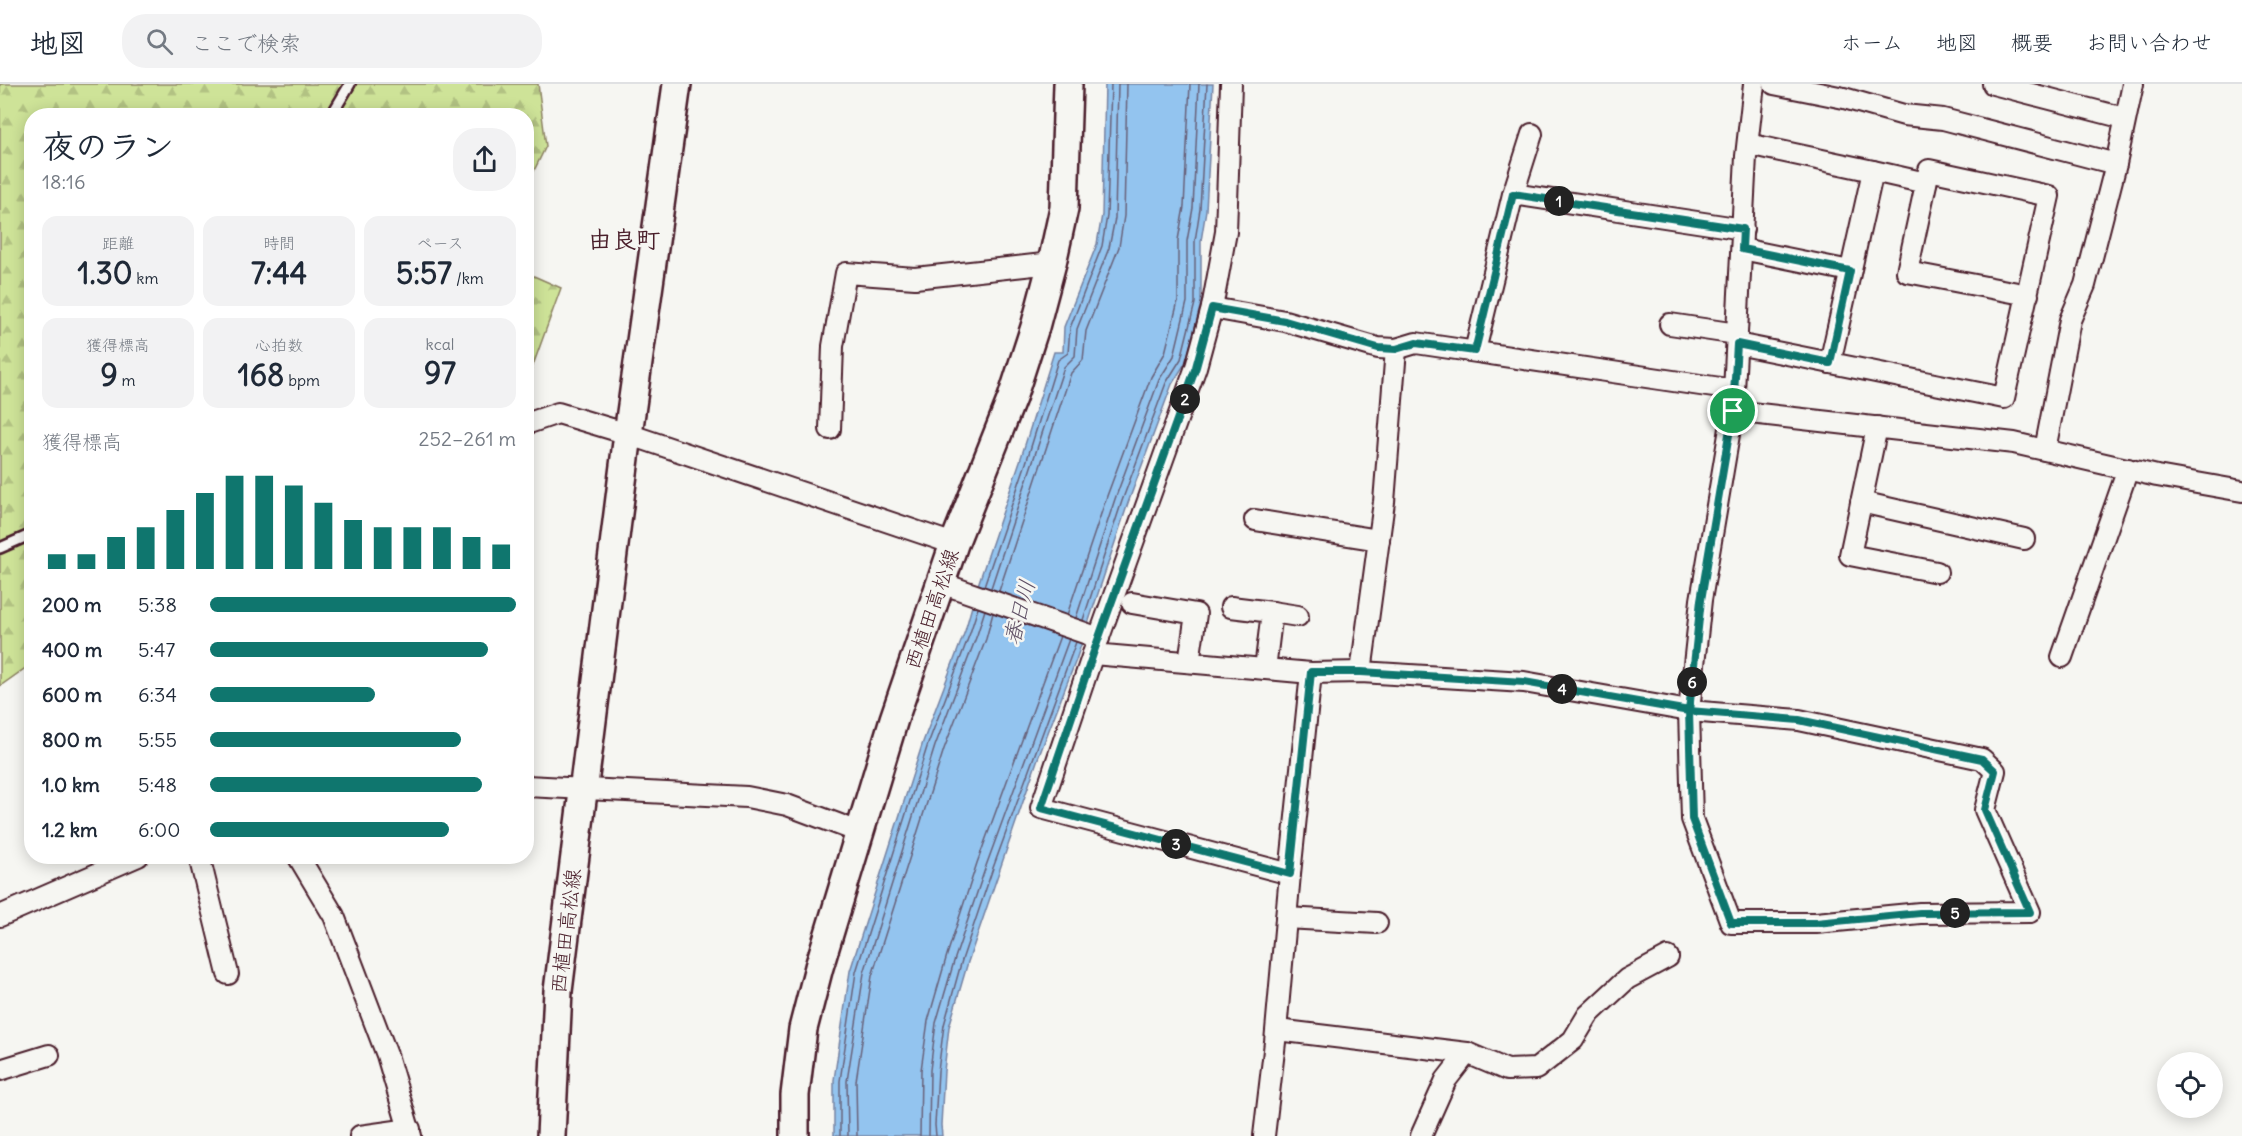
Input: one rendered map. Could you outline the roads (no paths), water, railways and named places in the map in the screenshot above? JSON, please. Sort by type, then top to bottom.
[{"type":"main road","name":"西植田高松線","points":[[551,1136],[558,991],[628,434],[677,84]]},
{"type":"main road","name":"西植田高松線","points":[[795,1136],[795,1095],[802,1029],[859,832],[954,544],[1012,398],[1052,263],[1064,208],[1068,84]]},
{"type":"street","points":[[1231,84],[1226,232],[1212,308],[1196,367],[1096,646],[1041,808],[1290,874]]},
{"type":"street","points":[[941,583],[1096,646],[1188,662],[1311,672],[1361,672],[1524,682],[1689,711],[1799,720],[1982,759],[1995,771],[1985,810],[2030,912],[1920,913],[1816,923],[1731,923],[1692,819],[1689,711],[1701,600],[1733,411],[1748,144],[1754,84]]},
{"type":"street","points":[[1774,84],[1846,91],[1904,115],[1943,119],[2116,164]]},
{"type":"street","points":[[1993,84],[2124,118]]},
{"type":"street","points":[[2044,450],[2070,321],[2085,285],[2116,164],[2133,84]]},
{"type":"street","points":[[1475,351],[1513,194],[1532,134]]},
{"type":"street","points":[[1748,144],[1926,183]]},
{"type":"street","points":[[1670,324],[1830,363],[2004,398],[2028,295],[2049,196],[1929,170],[1907,272],[2028,295]]},
{"type":"street","points":[[1830,363],[1873,171]]},
{"type":"street","points":[[1513,194],[1742,239],[1850,271]]},
{"type":"street","points":[[830,429],[833,346],[846,273],[915,278],[1052,263]]},
{"type":"street","points":[[1212,308],[1285,321],[1378,348],[1396,349],[1416,343],[1734,390]]},
{"type":"street","points":[[1361,672],[1384,502],[1396,349]]},
{"type":"street","points":[[1733,411],[2014,443],[2128,469],[2242,491]]},
{"type":"street","points":[[534,421],[558,413],[628,434],[954,544]]},
{"type":"street","points":[[1877,428],[1850,555],[1937,572]]},
{"type":"street","points":[[2062,657],[2128,469]]},
{"type":"street","points":[[1861,502],[2024,539]]},
{"type":"street","points":[[1255,520],[1379,540]]},
{"type":"street","points":[[1132,603],[1196,614],[1188,662]]},
{"type":"street","points":[[1231,607],[1298,616]]},
{"type":"street","points":[[1265,669],[1272,612]]},
{"type":"street","points":[[1264,1136],[1311,672]]},
{"type":"street","points":[[534,786],[747,797],[787,805],[859,832]]},
{"type":"street","points":[[0,916],[120,864]]},
{"type":"street","points":[[201,864],[228,974]]},
{"type":"street","points":[[303,864],[334,916],[387,1055],[410,1132],[360,1136]]},
{"type":"street","points":[[1286,918],[1377,923]]},
{"type":"street","points":[[1276,1030],[1467,1053],[1507,1070],[1536,1069],[1573,1040],[1588,1015],[1627,980],[1668,957]]},
{"type":"street","points":[[1421,1136],[1446,1080],[1467,1053]]},
{"type":"street","points":[[0,1070],[49,1055]]},
{"type":"lane","points":[[336,108],[350,84]]},
{"type":"lane","points":[[0,548],[24,538]]},
{"type":"water","name":"春日川","points":[[1105,84],[1213,84],[1206,210],[1201,241],[1201,303],[1186,362],[1172,384],[1128,503],[1076,660],[1037,761],[968,962],[949,1027],[944,1071],[942,1136],[834,1136],[834,1080],[850,971],[923,742],[965,631],[1054,352],[1063,352],[1064,327],[1097,244],[1102,215]]},
{"type":"district","name":"由良町","points":[[624,240]]}]
